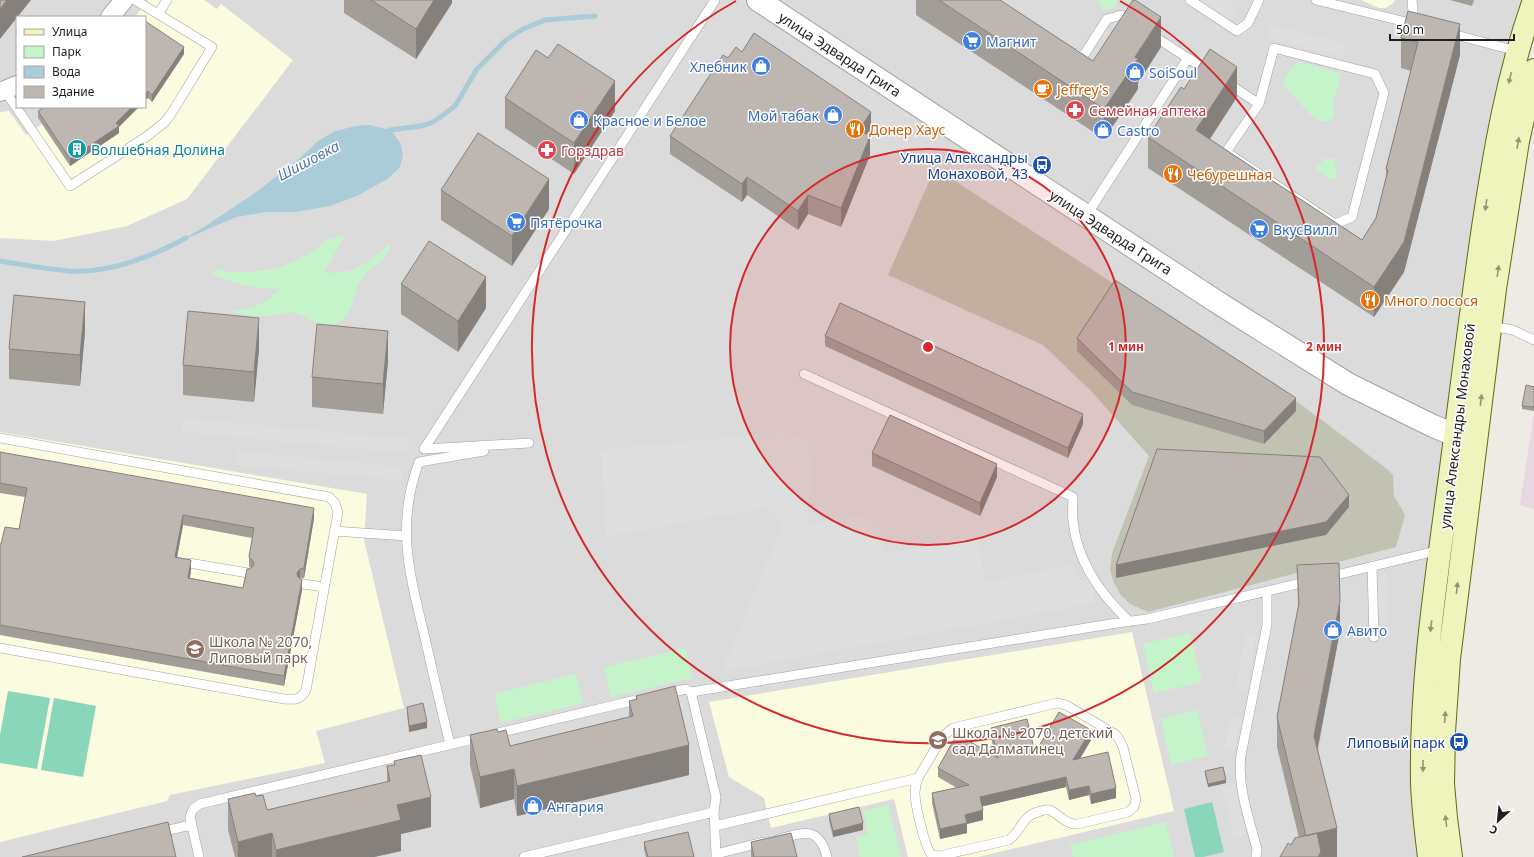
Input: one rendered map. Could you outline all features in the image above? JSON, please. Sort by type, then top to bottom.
[{"type":"main road","name":"улица Александры Монаховой","points":[[1451,857],[1443,784],[1444,732],[1466,437],[1488,193],[1497,137],[1511,73],[1534,0]]},
{"type":"main road","name":"улица Александры Монаховой","points":[[1429,857],[1422,784],[1423,731],[1428,657],[1441,550],[1490,326],[1516,155],[1534,70]]},
{"type":"street","points":[[111,16],[124,0]]},
{"type":"street","name":"улица Эдварда Грига","points":[[758,0],[1217,302],[1348,384],[1433,426],[1466,437]]},
{"type":"lane","points":[[19,108],[69,186],[72,186],[165,122],[212,47],[135,0]]},
{"type":"lane","points":[[158,14],[167,0]]},
{"type":"lane","points":[[450,744],[409,573],[406,536],[408,497],[411,482],[418,462],[529,443],[424,449],[715,0]]},
{"type":"lane","points":[[1190,0],[1237,31],[1248,23],[1259,0]]},
{"type":"lane","points":[[1316,0],[1418,25],[1412,0]]},
{"type":"lane","points":[[1069,50],[1082,58],[1107,19],[1122,15],[1259,104]]},
{"type":"lane","points":[[1436,30],[1518,52]]},
{"type":"lane","points":[[1274,48],[1375,74],[1384,93],[1352,217],[1335,224],[1226,152],[1259,104],[1274,48]]},
{"type":"lane","points":[[1086,216],[1188,58]]},
{"type":"lane","points":[[7,89],[16,103]]},
{"type":"lane","points":[[1490,326],[1513,330],[1534,340]]},
{"type":"lane","points":[[804,374],[1073,497],[1073,520],[1076,538],[1083,560],[1104,594],[1130,622]]},
{"type":"lane","points":[[0,438],[329,497],[333,500],[338,512],[306,690],[304,695],[297,700],[284,699],[0,648]]},
{"type":"lane","points":[[334,531],[406,536]]},
{"type":"lane","points":[[199,857],[190,817],[191,813],[200,804],[682,689],[691,692],[1118,623],[1148,620],[1441,550]]},
{"type":"lane","points":[[189,563],[248,573]]},
{"type":"lane","points":[[1372,566],[1374,637]]},
{"type":"lane","points":[[303,584],[324,587]]},
{"type":"lane","points":[[1256,857],[1256,849],[1241,785],[1240,769],[1241,754],[1266,631],[1267,591]]},
{"type":"lane","points":[[691,692],[715,794],[714,812],[716,855],[802,833],[809,833],[816,836],[821,841],[827,857]]},
{"type":"lane","points":[[715,826],[918,778],[943,736],[953,728],[1057,703],[1066,705],[1115,734],[1123,747],[1136,799],[1134,807],[1128,812],[1078,824],[1070,823],[1049,810],[1034,812],[1028,816],[1009,840],[935,856],[929,853],[926,848],[915,801],[915,790],[918,778]]},
{"type":"lane","points":[[524,857],[714,812]]},
{"type":"lane","points":[[154,834],[191,825]]},
{"type":"shaded area","points":[[0,0],[1521,0],[1503,60],[1486,134],[1478,183],[1428,570],[1419,857],[0,857]]},
{"type":"shaded area","points":[[148,0],[204,0],[217,9],[221,4],[293,60],[187,199],[127,226],[54,241],[0,238],[0,112],[9,111],[26,135],[42,124],[38,118],[53,108],[146,108],[146,16],[136,16]]},
{"type":"shaded area","points":[[1198,0],[1227,0],[1237,7],[1228,20]]},
{"type":"shaded area","points":[[1361,0],[1395,0],[1392,4],[1385,8],[1379,8]]},
{"type":"shaded area","points":[[1269,24],[1346,44],[1343,57],[1265,37]]},
{"type":"shaded area","points":[[935,168],[1303,406],[1387,469],[1393,475],[1394,496],[1405,515],[1396,547],[1148,612],[1130,604],[1120,594],[1114,583],[1110,570],[1112,553],[1149,456],[1092,392],[1043,345],[888,275]]},
{"type":"shaded area","points":[[1534,412],[1534,509],[1520,505]]},
{"type":"shaded area","points":[[184,418],[409,439],[407,453],[182,432]]},
{"type":"shaded area","name":"Школа № 2070, Липовый парк","points":[[0,432],[367,494],[364,540],[404,708],[316,731],[325,763],[170,795],[167,801],[0,842]]},
{"type":"shaded area","points":[[784,432],[816,444],[806,525],[877,512],[885,554],[977,536],[986,582],[1074,565],[1077,580],[1090,578],[1095,603],[721,672],[783,524],[768,507],[606,537],[601,450]]},
{"type":"shaded area","points":[[236,451],[402,467],[401,480],[235,465]]},
{"type":"shaded area","points":[[1377,575],[1387,575],[1388,622],[1378,622]]},
{"type":"shaded area","name":"Школа № 2070, детский сад Далматинец","points":[[1132,632],[1174,811],[978,857],[908,857],[894,799],[771,828],[764,798],[729,777],[709,702]]},
{"type":"shaded area","points":[[1245,633],[1256,635],[1246,690],[1236,688]]},
{"type":"shaded area","points":[[1230,716],[1240,718],[1235,751],[1224,749]]},
{"type":"shaded area","points":[[1235,784],[1247,835],[1234,839],[1221,787]]},
{"type":"green space","points":[[1096,0],[1117,0],[1115,8],[1104,10]]},
{"type":"green space","points":[[1298,62],[1339,72],[1340,79],[1333,103],[1335,114],[1330,121],[1316,120],[1283,85],[1284,79],[1288,72]]},
{"type":"green space","points":[[1330,158],[1335,160],[1336,179],[1330,179],[1315,170],[1324,159]]},
{"type":"green space","points":[[345,236],[324,272],[342,272],[360,267],[375,257],[389,244],[390,246],[384,258],[368,271],[361,280],[351,308],[345,317],[335,325],[324,326],[296,313],[263,316],[227,311],[242,310],[256,306],[274,295],[280,289],[245,285],[210,273],[219,269],[229,272],[240,272],[277,268],[312,252],[328,239]]},
{"type":"green space","points":[[1190,633],[1202,682],[1154,693],[1143,644]]},
{"type":"green space","points":[[686,648],[692,678],[611,697],[604,667]]},
{"type":"green space","points":[[576,674],[583,703],[501,723],[494,694]]},
{"type":"green space","points":[[8,691],[50,698],[37,769],[0,763],[0,735]]},
{"type":"green space","points":[[54,698],[96,706],[83,777],[41,770]]},
{"type":"green space","points":[[1197,710],[1208,756],[1171,765],[1161,719]]},
{"type":"green space","points":[[1212,802],[1224,852],[1203,857],[1195,857],[1184,809]]},
{"type":"green space","points":[[888,805],[901,857],[860,857],[856,837],[868,834],[863,811]]},
{"type":"green space","points":[[1166,822],[1174,857],[1073,857],[1070,845]]},
{"type":"water","points":[[370,125],[390,130],[400,142],[403,155],[400,167],[389,178],[357,196],[330,206],[296,212],[267,212],[236,217],[181,241],[255,193],[300,158],[318,141],[335,131],[356,126]]},
{"type":"building","points":[[0,0],[7,0],[0,9]]},
{"type":"building","points":[[371,0],[434,0],[416,29]]},
{"type":"building","points":[[939,0],[1000,0],[1093,61],[1133,0],[1161,17],[1135,57],[1138,59],[1104,109]]},
{"type":"building","points":[[1408,11],[1460,24],[1404,242],[1374,287],[1148,137],[1181,87],[1184,89],[1210,49],[1237,67],[1196,130],[1362,240],[1376,218],[1388,170],[1386,169],[1418,42],[1401,38]]},
{"type":"building","name":"Волшебная Долина","points":[[146,22],[184,47],[152,95],[148,91],[146,93]]},
{"type":"building","points":[[754,33],[871,112],[859,130],[870,136],[841,208],[808,195],[798,211],[747,177],[742,184],[670,136],[723,55],[728,58],[736,47],[742,52]]},
{"type":"building","points":[[558,44],[615,81],[574,143],[505,98],[536,50],[548,58]]},
{"type":"building","name":"Волшебная Долина","points":[[43,108],[131,108],[116,123],[119,126],[70,159],[38,111]]},
{"type":"building","points":[[478,133],[549,179],[512,236],[441,190]]},
{"type":"building","points":[[429,241],[486,277],[458,321],[401,284]]},
{"type":"building","points":[[1115,280],[1296,398],[1264,431],[1132,392],[1077,338]]},
{"type":"building","points":[[14,295],[85,302],[80,355],[9,349]]},
{"type":"building","points":[[840,303],[1083,414],[1068,448],[825,336]]},
{"type":"building","points":[[188,311],[259,318],[254,372],[183,365]]},
{"type":"building","points":[[317,324],[388,331],[383,384],[312,377]]},
{"type":"building","points":[[1526,385],[1534,387],[1534,407],[1522,406]]},
{"type":"building","points":[[890,415],[997,464],[980,503],[872,453]]},
{"type":"building","points":[[1157,449],[1320,457],[1349,495],[1326,522],[1116,565]]},
{"type":"building","points":[[0,452],[314,508],[304,568],[300,569],[297,573],[298,577],[302,580],[284,676],[0,625],[0,544],[5,527],[19,529],[27,488],[0,483]],"holes":[[[183,515],[254,528],[249,557],[253,561],[254,565],[250,569],[247,569],[243,588],[188,578],[191,560],[175,557]]]},
{"type":"building","points":[[1339,563],[1340,601],[1314,736],[1337,828],[1306,836],[1277,717],[1299,603],[1297,565]]},
{"type":"building","points":[[675,686],[689,745],[517,786],[514,769],[480,777],[470,735],[497,729],[498,732],[506,730],[510,746],[633,716],[629,701],[637,699],[636,696]]},
{"type":"building","points":[[423,703],[427,722],[409,726],[407,707]]},
{"type":"building","points":[[1059,712],[1091,730],[1073,760],[1108,752],[1116,788],[1091,794],[1089,786],[1069,790],[1066,777],[980,797],[983,810],[965,815],[967,823],[940,829],[932,793],[969,785],[938,768],[957,734],[998,758],[991,728],[1027,719],[1035,753]]},
{"type":"building","points":[[421,755],[431,797],[397,805],[401,820],[276,850],[272,833],[238,842],[228,799],[255,793],[256,796],[263,795],[267,810],[390,781],[387,766],[395,765],[394,761]]},
{"type":"building","points":[[1223,767],[1226,780],[1208,784],[1205,771]]},
{"type":"building","points":[[859,807],[863,823],[833,831],[829,814]]},
{"type":"building","points":[[168,822],[176,857],[22,857]]},
{"type":"building","points":[[688,832],[694,857],[648,857],[644,842]]},
{"type":"building","points":[[791,833],[797,857],[754,857],[751,842]]},
{"type":"building","points":[[1317,833],[1321,852],[1318,857],[1280,857],[1288,843],[1291,845],[1295,838]]},
{"type":"waterway","name":"Шишовка","points":[[384,133],[390,130],[421,126],[431,123],[439,118],[455,106],[477,69],[506,40],[523,29],[545,20],[595,16]]},
{"type":"waterway","name":"Шишовка","points":[[0,261],[43,268],[85,271],[130,262],[159,251],[186,238]]},
{"type":"place","name":"Магнит","points":[[972,41]]},
{"type":"place","name":"Хлебник","points":[[761,66]]},
{"type":"place","name":"SoiSoul","points":[[1135,72]]},
{"type":"place","name":"Jeffrey's","points":[[1043,89]]},
{"type":"place","name":"Семейная аптека","points":[[1075,110]]},
{"type":"place","name":"Мой табак","points":[[833,115]]},
{"type":"place","name":"Красное и Белое","points":[[579,120]]},
{"type":"place","name":"Донер Хаус","points":[[855,129]]},
{"type":"place","name":"Castro","points":[[1103,130]]},
{"type":"place","name":"Волшебная Долина","points":[[77,149]]},
{"type":"place","name":"Горздрав","points":[[547,150]]},
{"type":"place","name":"Улица Александры Монаховой, 43","points":[[1042,165]]},
{"type":"place","name":"Чебурешная","points":[[1173,174]]},
{"type":"place","name":"Пятёрочка","points":[[516,222]]},
{"type":"place","name":"ВкусВилл","points":[[1259,229]]},
{"type":"place","name":"Много лосося","points":[[1370,300]]},
{"type":"place","name":"Авито","points":[[1333,630]]},
{"type":"place","name":"Школа № 2070, Липовый парк","points":[[195,649]]},
{"type":"place","name":"Школа № 2070, детский сад Далматинец","points":[[938,740]]},
{"type":"place","name":"Липовый парк","points":[[1459,742]]},
{"type":"place","name":"Ангария","points":[[533,806]]}]
